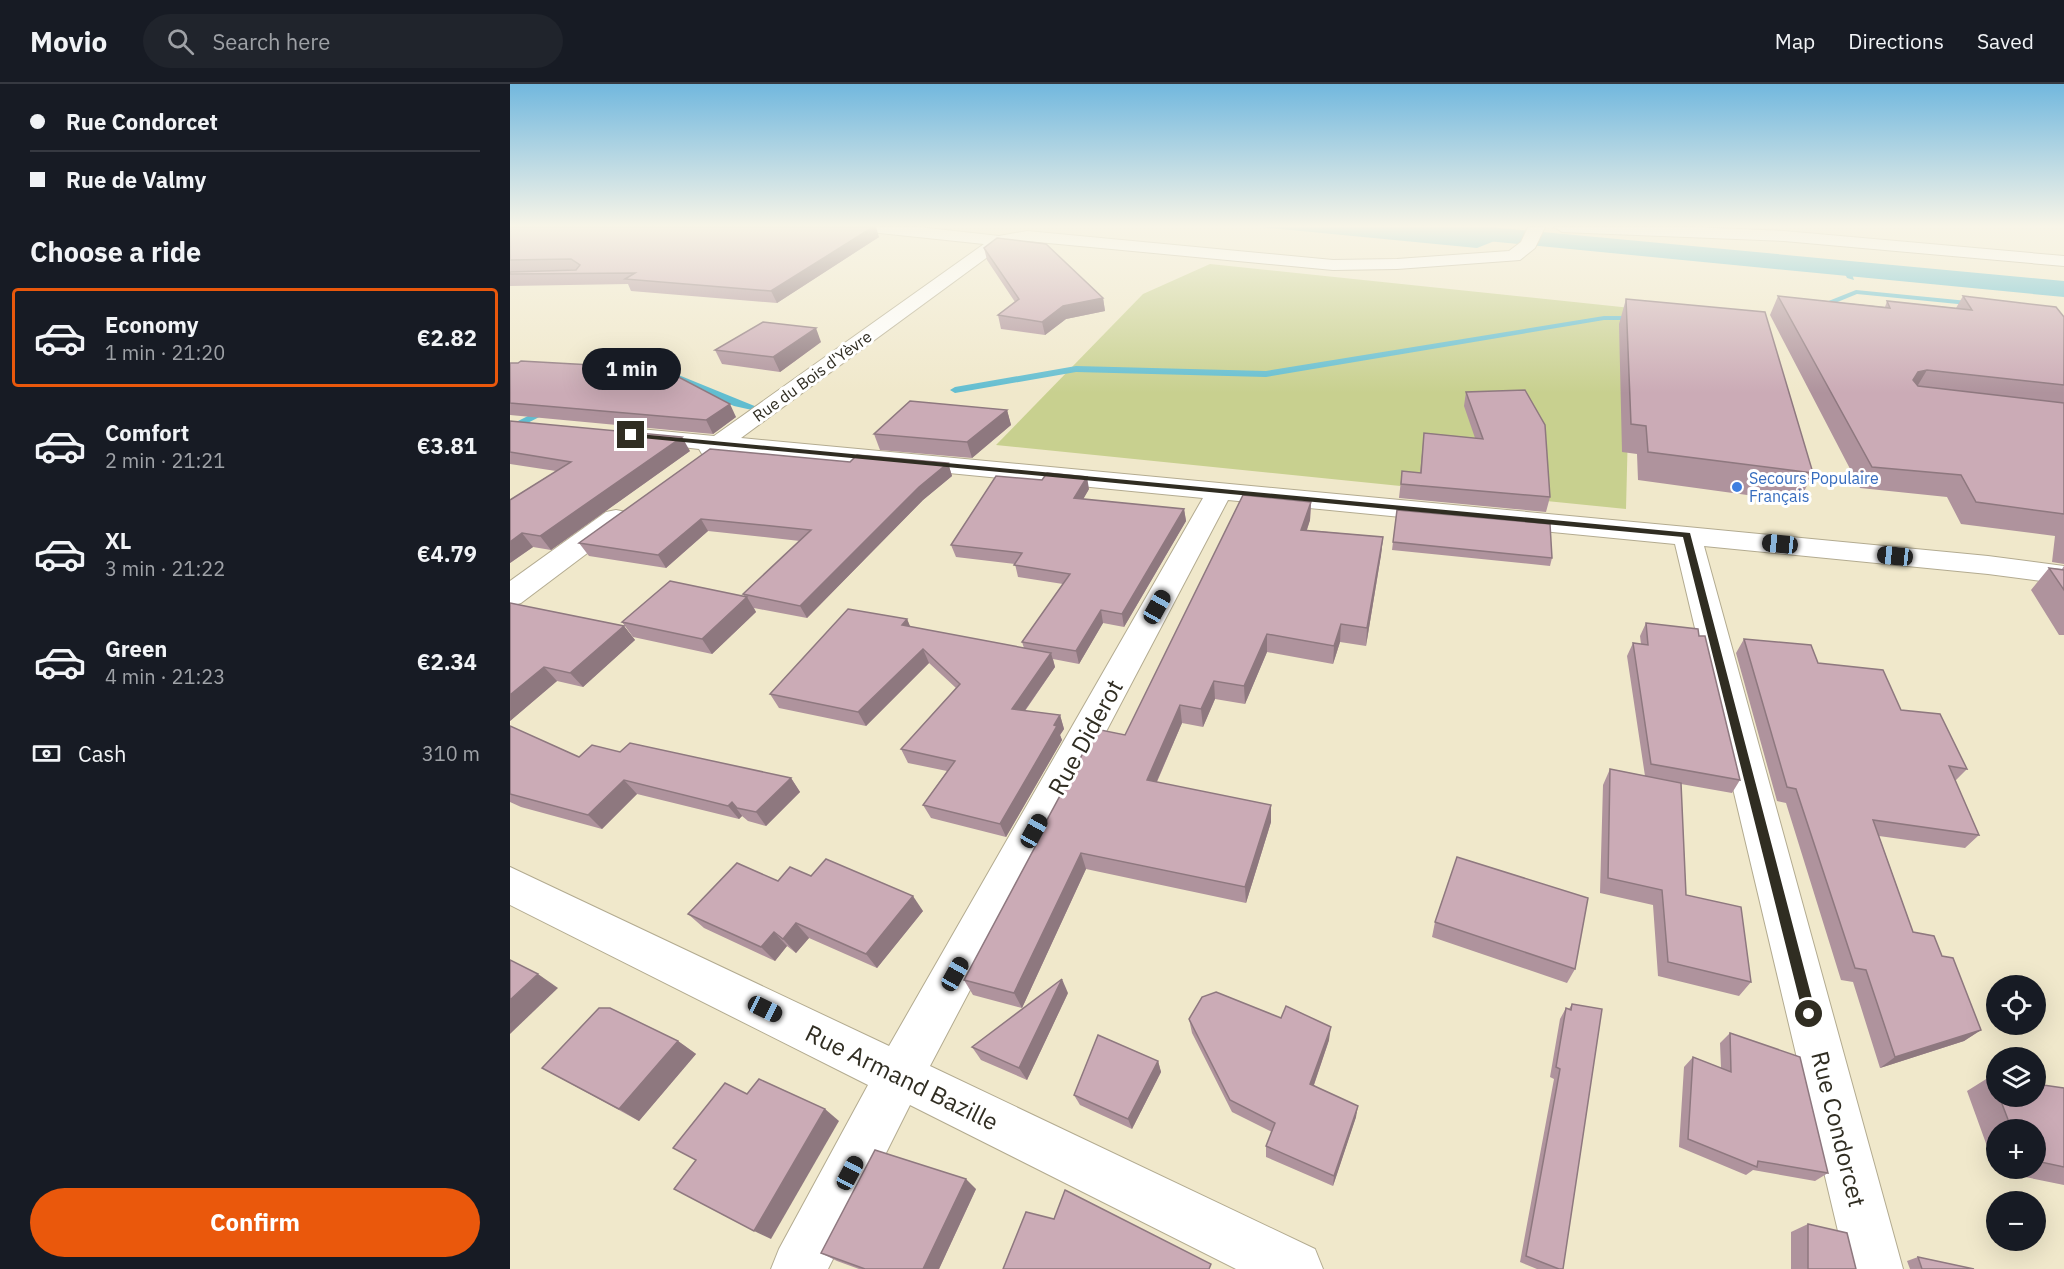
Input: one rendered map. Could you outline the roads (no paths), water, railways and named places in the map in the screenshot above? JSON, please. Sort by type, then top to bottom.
[{"type":"street","name":"Rue du Bois d'Yèvre","points":[[690,464],[942,282]]},
{"type":"street","points":[[613,433],[1687,535],[1988,565],[2064,575]]},
{"type":"street","name":"Rue Diderot","points":[[799,1269],[899,1076],[1220,491]]},
{"type":"street","points":[[510,596],[633,506]]},
{"type":"street","name":"Rue Condorcet","points":[[1687,535],[1875,1269]]},
{"type":"street","name":"Rue Armand Bazille","points":[[510,885],[1295,1269]]},
{"type":"waterway","points":[[1994,282],[2064,289]]},
{"type":"waterway","points":[[1815,308],[1856,292],[1978,304]]},
{"type":"waterway","points":[[955,390],[1076,369],[1266,374],[1604,318],[1639,318]]},
{"type":"waterway","points":[[676,377],[737,404],[752,407]]},
{"type":"waterway","points":[[510,429],[548,409]]},
{"type":"place","name":"Secours Populaire Français","points":[[1737,487]]}]
